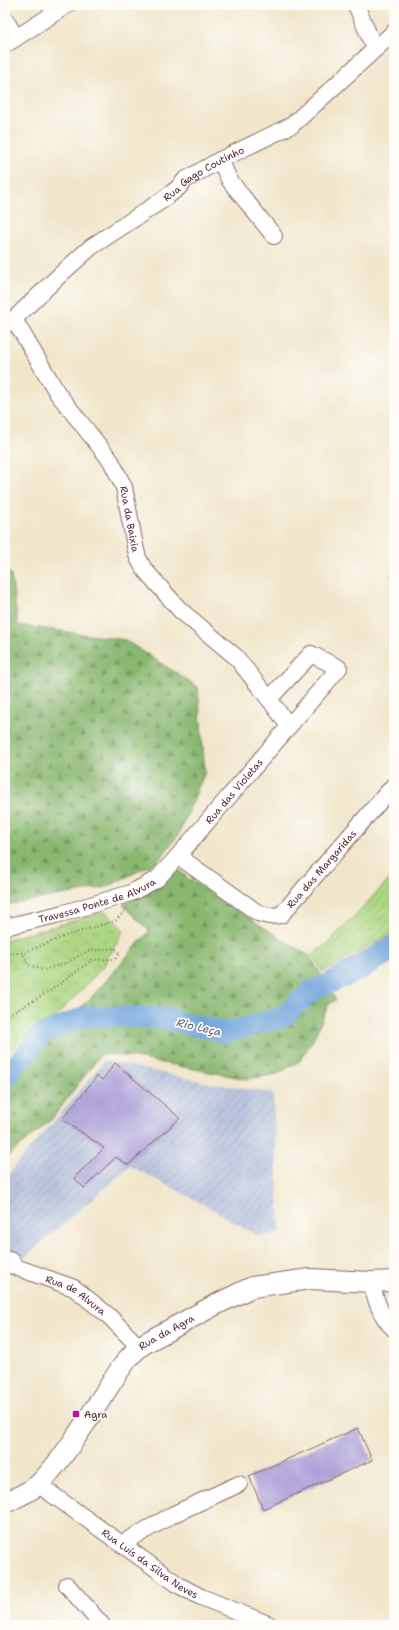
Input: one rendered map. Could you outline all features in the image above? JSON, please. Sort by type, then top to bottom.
[{"type":"main road","name":"Rua da Agra","points":[[5,1503],[38,1485],[52,1470],[85,1424],[126,1360],[138,1347],[213,1306],[252,1287],[310,1279],[371,1282],[394,1281]]},
{"type":"street","points":[[5,19],[10,42],[67,5]]},
{"type":"street","points":[[356,5],[371,40],[376,47]]},
{"type":"street","name":"Rua Gago Coutinho","points":[[9,322],[91,247],[161,201],[178,188],[185,180],[220,160],[292,126],[394,32]]},
{"type":"street","points":[[220,160],[230,182],[274,236]]},
{"type":"street","name":"Rua da Baixia","points":[[9,322],[58,394],[110,461],[124,487],[134,546],[144,569],[180,610],[236,657],[289,726]]},
{"type":"street","name":"Rua das Violetas","points":[[178,856],[338,668],[311,654],[269,699]]},
{"type":"street","name":"Rua das Margaridas","points":[[178,856],[258,913],[269,916],[281,915],[394,785]]},
{"type":"street","name":"Travessa Ponte de Alvura","points":[[5,926],[64,913],[131,893],[156,879],[178,856]]},
{"type":"street","name":"Rua de Alvura","points":[[5,1259],[12,1261],[13,1266],[74,1288],[109,1316],[138,1347]]},
{"type":"street","points":[[371,1282],[382,1314],[387,1323],[394,1329]]},
{"type":"street","points":[[121,1544],[174,1514],[239,1484]]},
{"type":"street","name":"Rua Luís da Silva Neves","points":[[38,1485],[180,1586],[201,1597],[270,1625]]},
{"type":"street","points":[[67,1585],[97,1623]]},
{"type":"path","points":[[5,954],[23,953],[68,935],[115,921],[127,909],[131,893]]},
{"type":"path","points":[[5,1015],[50,991],[92,960],[115,959],[120,954],[115,948],[88,951],[66,963],[44,970],[28,965],[23,953]]},
{"type":"shaded area","points":[[104,1060],[208,1083],[273,1093],[280,1233],[258,1236],[205,1205],[130,1166],[25,1257],[5,1251],[5,1178],[84,1086]]},
{"type":"green space","points":[[5,570],[11,574],[18,625],[125,640],[198,687],[205,772],[179,834],[158,861],[107,887],[5,905]]},
{"type":"green space","points":[[174,865],[189,879],[309,955],[336,1000],[329,1004],[313,1040],[300,1061],[277,1074],[247,1079],[126,1056],[101,1054],[51,1120],[5,1160],[5,1066],[44,1028],[74,1013],[90,999],[149,931],[123,905],[157,881]]},
{"type":"green space","points":[[394,875],[394,932],[323,972],[312,955],[329,942]]},
{"type":"green space","points":[[106,912],[124,930],[103,967],[57,1015],[19,1041],[5,1056],[5,940]]},
{"type":"water","points":[[394,934],[394,961],[347,985],[321,995],[325,974]]},
{"type":"building","points":[[115,1063],[180,1118],[128,1165],[116,1157],[84,1188],[74,1178],[104,1148],[62,1119],[97,1076],[102,1080]]},
{"type":"building","points":[[358,1428],[372,1460],[263,1509],[249,1476]]},
{"type":"waterway","name":"Rio Leça","points":[[5,1078],[41,1035],[86,1016],[162,1018],[226,1033],[283,1017],[311,991],[356,972],[394,949]]},
{"type":"place","name":"Agra","points":[[76,1414]]}]
